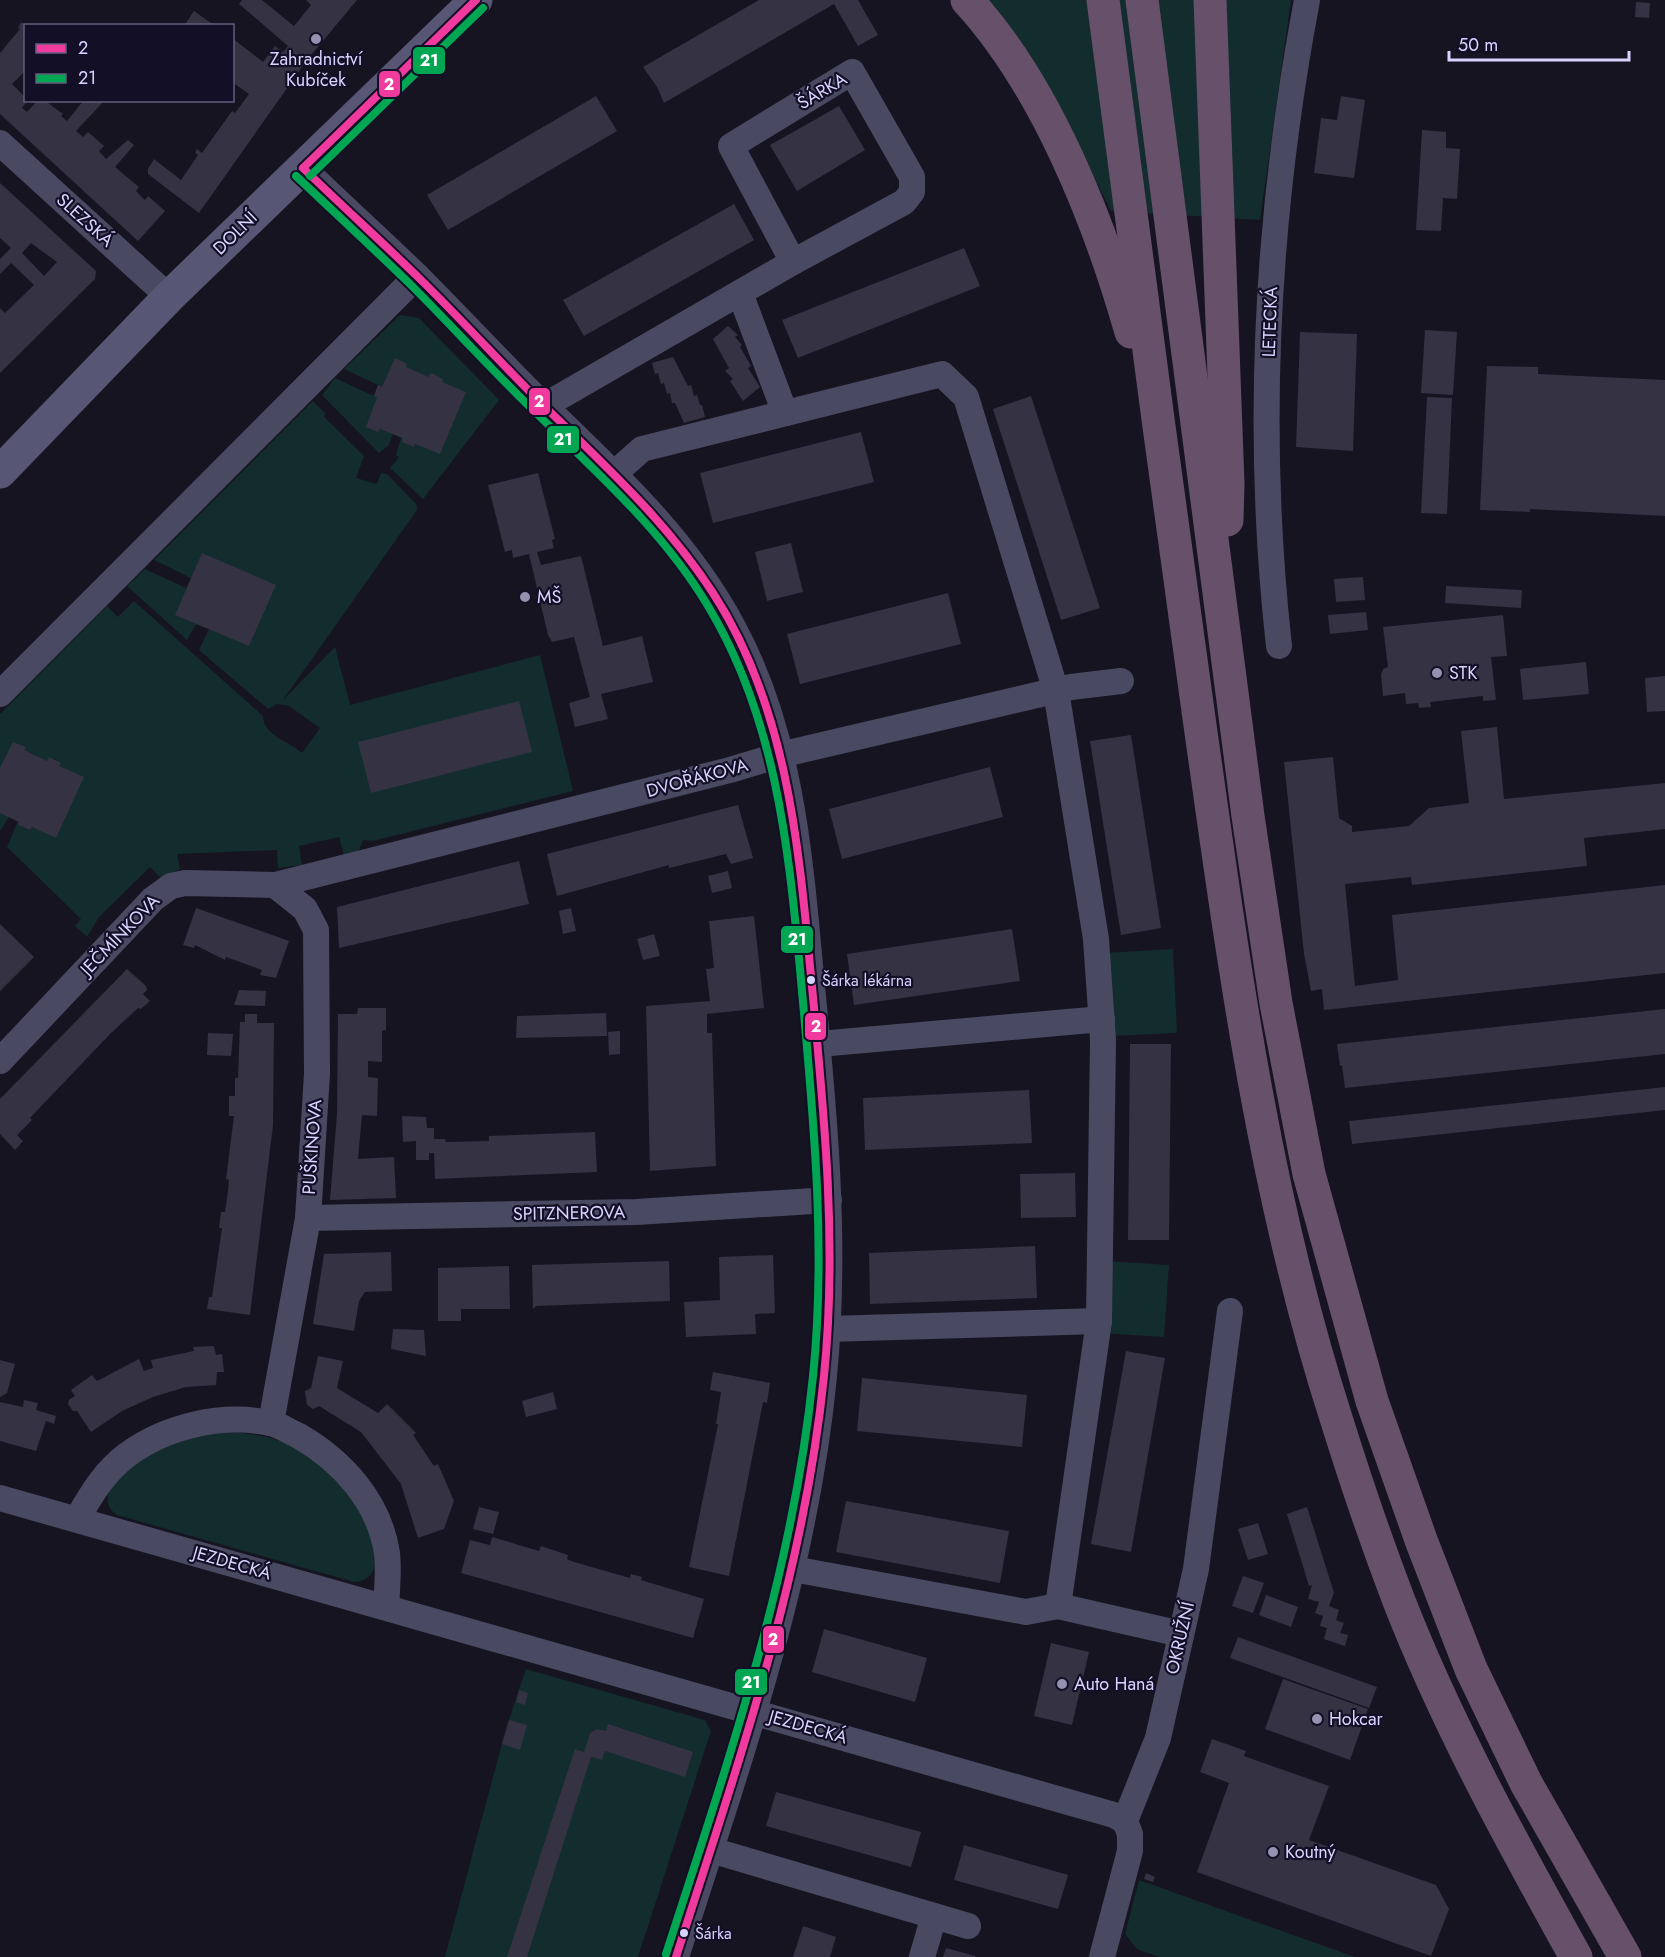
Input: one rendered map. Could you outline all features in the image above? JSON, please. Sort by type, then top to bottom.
[{"type":"highway","points":[[968,0],[981,15],[1024,78],[1076,177],[1130,327],[1161,443]]},
{"type":"highway","points":[[1103,0],[1161,443],[1239,994],[1261,1111],[1303,1300],[1335,1416],[1400,1604],[1458,1733],[1517,1849],[1576,1957]]},
{"type":"highway","points":[[1142,0],[1248,816],[1280,1025],[1309,1174],[1372,1401],[1421,1540],[1471,1669],[1526,1783],[1625,1957]]},
{"type":"highway","points":[[1210,0],[1228,483],[1223,621]]},
{"type":"main road","name":"DOLNÍ","points":[[0,472],[169,297],[476,0]]},
{"type":"street","name":"LETECKÁ","points":[[1279,646],[1270,521],[1267,394],[1273,249],[1292,80],[1307,0]]},
{"type":"street","name":"ŠÁRKA","points":[[544,406],[793,262],[904,202],[912,192],[912,177],[852,72],[731,146],[793,262]]},
{"type":"street","name":"SLEZSKÁ","points":[[0,143],[169,297]]},
{"type":"street","points":[[303,168],[417,276],[544,406],[615,473],[686,554],[733,627],[754,672],[780,755],[798,843],[819,1044],[829,1200],[824,1378],[812,1470],[793,1569],[754,1712],[676,1957]]},
{"type":"street","points":[[0,694],[417,276]]},
{"type":"street","points":[[740,293],[785,413]]},
{"type":"street","points":[[615,473],[642,450],[942,374],[966,397],[1056,691],[1096,939],[1102,1019],[1099,1321],[1058,1606]]},
{"type":"street","name":"DVOŘÁKOVA","points":[[274,885],[730,770],[780,755],[1056,691],[1121,681]]},
{"type":"street","name":"JEČMÍNKOVA","points":[[0,1061],[138,914],[171,886],[184,883],[274,885]]},
{"type":"street","name":"PUŠKINOVA","points":[[271,1423],[308,1218],[317,1074],[316,930],[304,909],[274,885]]},
{"type":"street","points":[[819,1044],[1102,1019]]},
{"type":"street","name":"SPITZNEROVA","points":[[308,1218],[636,1212],[829,1200]]},
{"type":"street","name":"OKRUŽNÍ","points":[[1125,1821],[1158,1738],[1196,1569],[1230,1311]]},
{"type":"street","points":[[827,1329],[1099,1321]]},
{"type":"street","points":[[77,1519],[98,1483],[125,1456],[160,1436],[193,1424],[231,1421],[271,1423],[329,1455],[344,1468],[372,1508],[387,1552],[386,1607]]},
{"type":"street","name":"JEZDECKÁ","points":[[0,1497],[1114,1815],[1125,1821]]},
{"type":"street","points":[[793,1569],[1026,1612],[1058,1606],[1181,1634]]},
{"type":"street","points":[[1102,1957],[1130,1851],[1130,1834],[1125,1821]]},
{"type":"street","points":[[711,1851],[968,1926]]},
{"type":"street","points":[[922,1957],[934,1916]]},
{"type":"green space","points":[[986,0],[1291,0],[1260,220],[1111,211],[1062,112]]},
{"type":"green space","points":[[400,315],[419,318],[499,400],[423,499],[390,468],[399,457],[396,455],[401,438],[393,434],[388,446],[379,453],[322,395],[335,378],[374,396],[378,385],[344,369]]},
{"type":"green space","points":[[313,401],[326,414],[324,417],[364,456],[356,478],[377,484],[381,473],[387,474],[416,504],[417,510],[283,700],[335,647],[350,705],[540,655],[573,791],[373,841],[363,840],[358,853],[344,855],[339,837],[299,846],[302,865],[278,868],[277,850],[177,854],[180,869],[162,879],[150,867],[99,917],[87,937],[75,926],[81,919],[7,847],[18,821],[9,817],[0,831],[0,714],[107,606],[118,617],[134,601],[263,716],[264,723],[272,734],[302,753],[320,728],[289,706],[277,704],[268,709],[199,650],[209,629],[196,624],[187,640],[127,586],[145,569],[186,588],[191,578],[154,560]]},
{"type":"green space","points":[[1173,949],[1177,1033],[1109,1036],[1105,953]]},
{"type":"green space","points":[[1106,1261],[1169,1265],[1164,1337],[1102,1333]]},
{"type":"green space","points":[[232,1432],[263,1436],[301,1450],[339,1481],[358,1507],[374,1546],[373,1570],[367,1578],[354,1582],[117,1515],[109,1506],[108,1496],[121,1475],[155,1449],[189,1437]]},
{"type":"green space","points":[[526,1669],[705,1720],[711,1731],[638,1957],[445,1957],[505,1732]]},
{"type":"green space","points":[[1139,1880],[1355,1957],[1159,1957],[1137,1949],[1125,1934]]},
{"type":"building","points":[[242,0],[262,0],[294,26],[311,5],[306,0],[357,0],[307,60],[199,213],[148,174],[148,169],[154,159],[181,180],[198,155],[195,153],[197,149],[202,153],[232,111],[235,113],[249,94],[234,83],[234,40],[263,62],[275,46],[283,52],[288,46],[239,4]]},
{"type":"building","points":[[759,0],[858,0],[878,35],[858,46],[834,4],[664,103],[657,87],[643,67]]},
{"type":"building","points":[[1636,2],[1650,3],[1649,18],[1635,17]]},
{"type":"building","points":[[194,11],[212,24],[185,24]]},
{"type":"building","points":[[21,22],[24,24],[24,72],[12,84],[24,96],[24,102],[26,102],[22,108],[27,112],[36,102],[47,102],[63,114],[61,116],[67,121],[82,102],[103,102],[76,131],[83,137],[88,132],[104,146],[99,151],[106,159],[128,140],[134,145],[115,167],[139,187],[136,191],[145,200],[148,196],[165,211],[138,241],[0,114],[0,53],[20,29],[18,28]]},
{"type":"building","points":[[596,96],[617,131],[448,230],[427,195]]},
{"type":"building","points":[[1341,96],[1365,100],[1354,178],[1314,173],[1321,118],[1337,120]]},
{"type":"building","points":[[839,106],[865,150],[797,191],[770,145]]},
{"type":"building","points":[[1422,130],[1446,132],[1446,148],[1460,149],[1457,199],[1443,198],[1441,231],[1416,230]]},
{"type":"building","points":[[0,183],[96,271],[95,279],[0,373],[0,308],[5,313],[34,285],[11,263],[0,274],[0,259],[11,248],[0,238]],"holes":[[[31,243],[57,262],[44,276],[22,253]]]},
{"type":"building","points":[[734,204],[754,240],[584,336],[563,300]]},
{"type":"building","points":[[964,248],[980,286],[798,358],[782,320]]},
{"type":"building","points":[[728,326],[738,335],[735,337],[742,345],[740,347],[751,366],[748,368],[760,387],[743,401],[730,381],[733,379],[725,371],[729,368],[713,339]]},
{"type":"building","points":[[1425,330],[1457,332],[1453,395],[1421,393]]},
{"type":"building","points":[[1300,332],[1357,334],[1353,451],[1296,447]]},
{"type":"building","points":[[673,357],[688,386],[691,385],[694,396],[697,395],[705,417],[684,423],[675,403],[672,403],[670,393],[667,394],[664,383],[661,384],[658,373],[655,374],[652,363]]},
{"type":"building","points":[[395,358],[407,364],[406,367],[429,377],[431,373],[443,379],[442,382],[466,392],[440,454],[415,444],[414,447],[402,442],[403,438],[380,429],[378,432],[366,427],[377,397],[374,396],[378,385],[382,387]]},
{"type":"building","points":[[1487,366],[1538,367],[1538,374],[1665,380],[1665,516],[1530,509],[1530,512],[1480,510]]},
{"type":"building","points":[[1031,396],[1100,608],[1061,620],[993,409]]},
{"type":"building","points":[[1427,397],[1452,398],[1447,514],[1421,513]]},
{"type":"building","points":[[861,432],[874,482],[713,523],[700,473]]},
{"type":"building","points":[[538,473],[555,539],[552,540],[554,548],[537,552],[541,565],[581,556],[603,646],[642,636],[653,682],[601,694],[608,719],[575,727],[569,703],[590,697],[574,637],[552,642],[548,635],[529,554],[513,558],[512,550],[505,552],[488,485]]},
{"type":"building","points":[[791,543],[803,592],[767,601],[755,552]]},
{"type":"building","points":[[202,553],[276,585],[249,646],[175,615]]},
{"type":"building","points":[[1363,577],[1365,600],[1336,602],[1334,579]]},
{"type":"building","points":[[1446,586],[1522,590],[1521,608],[1445,603]]},
{"type":"building","points":[[948,593],[961,644],[800,684],[787,634]]},
{"type":"building","points":[[1366,612],[1368,630],[1330,634],[1328,615]]},
{"type":"building","name":"STK","points":[[1503,615],[1507,656],[1491,657],[1496,700],[1483,701],[1483,696],[1430,702],[1431,707],[1419,708],[1418,703],[1406,704],[1405,693],[1383,696],[1381,675],[1383,669],[1388,667],[1383,627]]},
{"type":"building","points":[[1586,662],[1589,694],[1523,700],[1520,669]]},
{"type":"building","points":[[1665,676],[1665,711],[1647,712],[1645,678]]},
{"type":"building","points":[[519,701],[532,752],[371,793],[358,742]]},
{"type":"building","points":[[1497,727],[1504,799],[1665,783],[1665,829],[1584,838],[1587,866],[1412,885],[1411,877],[1345,884],[1355,986],[1398,980],[1392,915],[1665,885],[1665,973],[1324,1010],[1322,989],[1311,991],[1304,954],[1284,762],[1333,757],[1339,818],[1352,826],[1352,832],[1409,826],[1429,808],[1469,803],[1461,731]]},
{"type":"building","points":[[1131,735],[1161,928],[1121,935],[1090,741]]},
{"type":"building","points":[[13,742],[26,747],[24,750],[47,761],[49,757],[61,763],[59,766],[84,777],[56,838],[32,827],[30,830],[18,825],[19,822],[0,813],[0,768]]},
{"type":"building","points":[[990,767],[1003,817],[842,859],[829,809]]},
{"type":"building","points":[[738,805],[753,858],[731,864],[726,854],[669,868],[669,865],[557,896],[547,854]]},
{"type":"building","points":[[519,861],[529,904],[339,948],[337,907]]},
{"type":"building","points":[[728,871],[732,888],[712,893],[708,876]]},
{"type":"building","points":[[196,908],[289,941],[276,978],[260,975],[262,970],[226,957],[225,960],[195,945],[194,948],[183,945]]},
{"type":"building","points":[[571,908],[576,931],[563,934],[559,911]]},
{"type":"building","points":[[754,916],[764,1008],[707,1014],[707,1033],[712,1033],[716,1166],[650,1171],[646,1006],[710,1001],[706,969],[714,968],[709,921]]},
{"type":"building","points":[[0,924],[34,957],[0,991]]},
{"type":"building","points":[[1012,929],[1020,981],[854,1005],[847,954]]},
{"type":"building","points":[[654,934],[660,956],[643,960],[637,939]]},
{"type":"building","points":[[127,969],[146,986],[147,990],[143,994],[150,1001],[141,1009],[138,1008],[110,1034],[30,1118],[32,1120],[17,1135],[23,1141],[15,1150],[0,1134],[0,1099]]},
{"type":"building","points":[[239,990],[266,991],[265,1006],[234,1005]]},
{"type":"building","points":[[358,1008],[386,1008],[386,1030],[382,1031],[382,1062],[368,1061],[368,1077],[378,1078],[377,1116],[362,1115],[358,1159],[394,1157],[396,1198],[330,1200],[337,1114],[338,1014],[357,1014]]},
{"type":"building","points":[[1665,1009],[1665,1054],[1345,1088],[1342,1065],[1340,1066],[1337,1044]]},
{"type":"building","points":[[606,1013],[607,1036],[516,1038],[517,1016]]},
{"type":"building","points":[[245,1014],[257,1014],[257,1023],[274,1023],[273,1125],[250,1315],[207,1309],[209,1297],[212,1297],[222,1228],[219,1228],[221,1212],[225,1212],[228,1191],[229,1180],[226,1179],[234,1116],[229,1116],[229,1096],[235,1096],[240,1022],[245,1022]]},
{"type":"building","points":[[620,1031],[620,1054],[609,1055],[608,1032]]},
{"type":"building","points":[[208,1033],[233,1034],[231,1056],[207,1055]]},
{"type":"building","points":[[1130,1044],[1171,1044],[1169,1240],[1128,1240]]},
{"type":"building","points":[[1665,1087],[1665,1110],[1352,1144],[1349,1121]]},
{"type":"building","points":[[1029,1090],[1032,1143],[865,1150],[863,1098]]},
{"type":"building","points":[[402,1116],[426,1117],[427,1128],[434,1128],[434,1139],[445,1139],[446,1142],[489,1141],[489,1136],[595,1132],[597,1172],[435,1179],[434,1153],[429,1153],[429,1160],[416,1160],[416,1141],[403,1142]]},
{"type":"building","points":[[1075,1173],[1076,1217],[1021,1218],[1020,1174]]},
{"type":"building","points":[[1035,1246],[1037,1298],[870,1304],[869,1253]]},
{"type":"building","points":[[391,1252],[392,1291],[365,1292],[359,1301],[354,1331],[313,1324],[324,1254]]},
{"type":"building","points":[[773,1255],[775,1313],[755,1314],[756,1334],[686,1337],[684,1302],[720,1300],[719,1257]]},
{"type":"building","points":[[669,1261],[670,1301],[536,1306],[533,1309],[532,1265]]},
{"type":"building","points":[[509,1266],[510,1309],[461,1309],[461,1321],[438,1321],[438,1268]]},
{"type":"building","points":[[393,1329],[424,1330],[426,1356],[391,1349]]},
{"type":"building","points":[[214,1346],[216,1355],[222,1354],[224,1372],[217,1372],[216,1385],[186,1387],[153,1397],[122,1411],[91,1432],[77,1411],[73,1411],[68,1404],[69,1400],[75,1396],[71,1390],[92,1375],[97,1381],[139,1359],[144,1371],[153,1368],[151,1360],[194,1351],[193,1347]]},
{"type":"building","points":[[1126,1351],[1165,1358],[1131,1552],[1091,1544]]},
{"type":"building","points":[[318,1356],[343,1361],[337,1388],[378,1413],[387,1404],[416,1433],[413,1435],[434,1466],[438,1464],[454,1501],[444,1529],[418,1538],[401,1484],[361,1432],[319,1406],[313,1409],[307,1405],[305,1391],[311,1388]]},
{"type":"building","points":[[0,1360],[15,1364],[7,1393],[0,1397]]},
{"type":"building","points":[[713,1372],[770,1383],[767,1403],[763,1402],[729,1576],[689,1567],[718,1424],[716,1424],[721,1392],[710,1390]]},
{"type":"building","points":[[862,1378],[1027,1395],[1022,1447],[857,1431]]},
{"type":"building","points":[[553,1392],[557,1409],[526,1417],[522,1401]]},
{"type":"building","points":[[24,1400],[38,1403],[36,1410],[56,1416],[54,1424],[46,1421],[36,1451],[0,1441],[0,1402],[23,1407]]},
{"type":"building","points":[[846,1501],[1009,1531],[1000,1583],[836,1552]]},
{"type":"building","points":[[479,1507],[499,1512],[493,1534],[473,1529]]},
{"type":"building","points":[[1307,1507],[1334,1593],[1329,1606],[1339,1610],[1336,1620],[1344,1623],[1340,1633],[1348,1635],[1345,1646],[1324,1639],[1327,1628],[1320,1626],[1323,1616],[1315,1613],[1319,1602],[1308,1599],[1312,1585],[1309,1586],[1287,1514]]},
{"type":"building","points":[[1258,1523],[1268,1554],[1248,1560],[1238,1529]]},
{"type":"building","points":[[492,1537],[539,1551],[541,1546],[568,1555],[567,1559],[574,1562],[630,1578],[631,1574],[642,1577],[641,1580],[704,1599],[693,1638],[461,1573],[470,1540],[490,1545]]},
{"type":"building","points":[[1243,1576],[1264,1583],[1253,1613],[1232,1606]]},
{"type":"building","points":[[1266,1595],[1298,1607],[1291,1627],[1259,1615]]},
{"type":"building","points":[[824,1629],[927,1658],[915,1702],[812,1672]]},
{"type":"building","points":[[1238,1637],[1377,1687],[1369,1708],[1230,1658]]},
{"type":"building","name":"Auto Haná","points":[[1051,1643],[1089,1652],[1072,1725],[1034,1716]]},
{"type":"building","name":"Hokcar","points":[[1283,1679],[1368,1709],[1350,1760],[1265,1729]]},
{"type":"building","points":[[519,1690],[528,1693],[525,1705],[516,1702]]},
{"type":"building","points":[[509,1720],[527,1725],[520,1750],[502,1744]]},
{"type":"building","points":[[608,1724],[693,1752],[685,1777],[605,1751],[602,1760],[591,1757],[527,1957],[507,1957],[575,1749],[584,1752],[590,1733],[597,1729],[606,1731]]},
{"type":"building","points":[[1212,1739],[1246,1751],[1244,1756],[1329,1786],[1309,1840],[1436,1885],[1449,1909],[1431,1956],[1197,1872],[1229,1783],[1200,1772]]},
{"type":"building","points":[[776,1792],[921,1832],[911,1867],[766,1826]]},
{"type":"building","points":[[964,1845],[1068,1875],[1058,1909],[954,1880]]},
{"type":"building","points":[[1146,1873],[1155,1877],[1153,1882],[1144,1879]]},
{"type":"building","points":[[803,1926],[836,1937],[830,1957],[793,1957]]},
{"type":"building","points":[[946,1948],[975,1956],[975,1957],[943,1957]]},
{"type":"transit line","name":"2","points":[[303,168],[476,0]]},
{"type":"transit line","name":"21","points":[[310,176],[483,8]]},
{"type":"transit line","name":"2","points":[[303,168],[434,293],[608,468],[674,540],[713,593],[737,636],[757,680],[784,773],[800,869],[824,1119],[830,1273],[824,1376],[801,1524],[784,1598],[744,1742],[676,1957]]},
{"type":"transit line","name":"21","points":[[296,176],[411,285],[602,477],[670,551],[708,606],[731,648],[749,692],[775,782],[790,875],[813,1122],[819,1274],[813,1376],[790,1524],[774,1597],[734,1741],[666,1954]]},
{"type":"place","name":"Zahradnictví Kubíček","points":[[316,39]]},
{"type":"place","name":"MŠ","points":[[525,597]]},
{"type":"place","name":"STK","points":[[1437,673]]},
{"type":"place","name":"Šárka lékárna","points":[[811,980]]},
{"type":"place","name":"Auto Haná","points":[[1062,1684]]},
{"type":"place","name":"Hokcar","points":[[1317,1719]]},
{"type":"place","name":"Koutný","points":[[1273,1852]]},
{"type":"place","name":"Šárka","points":[[684,1933]]}]
